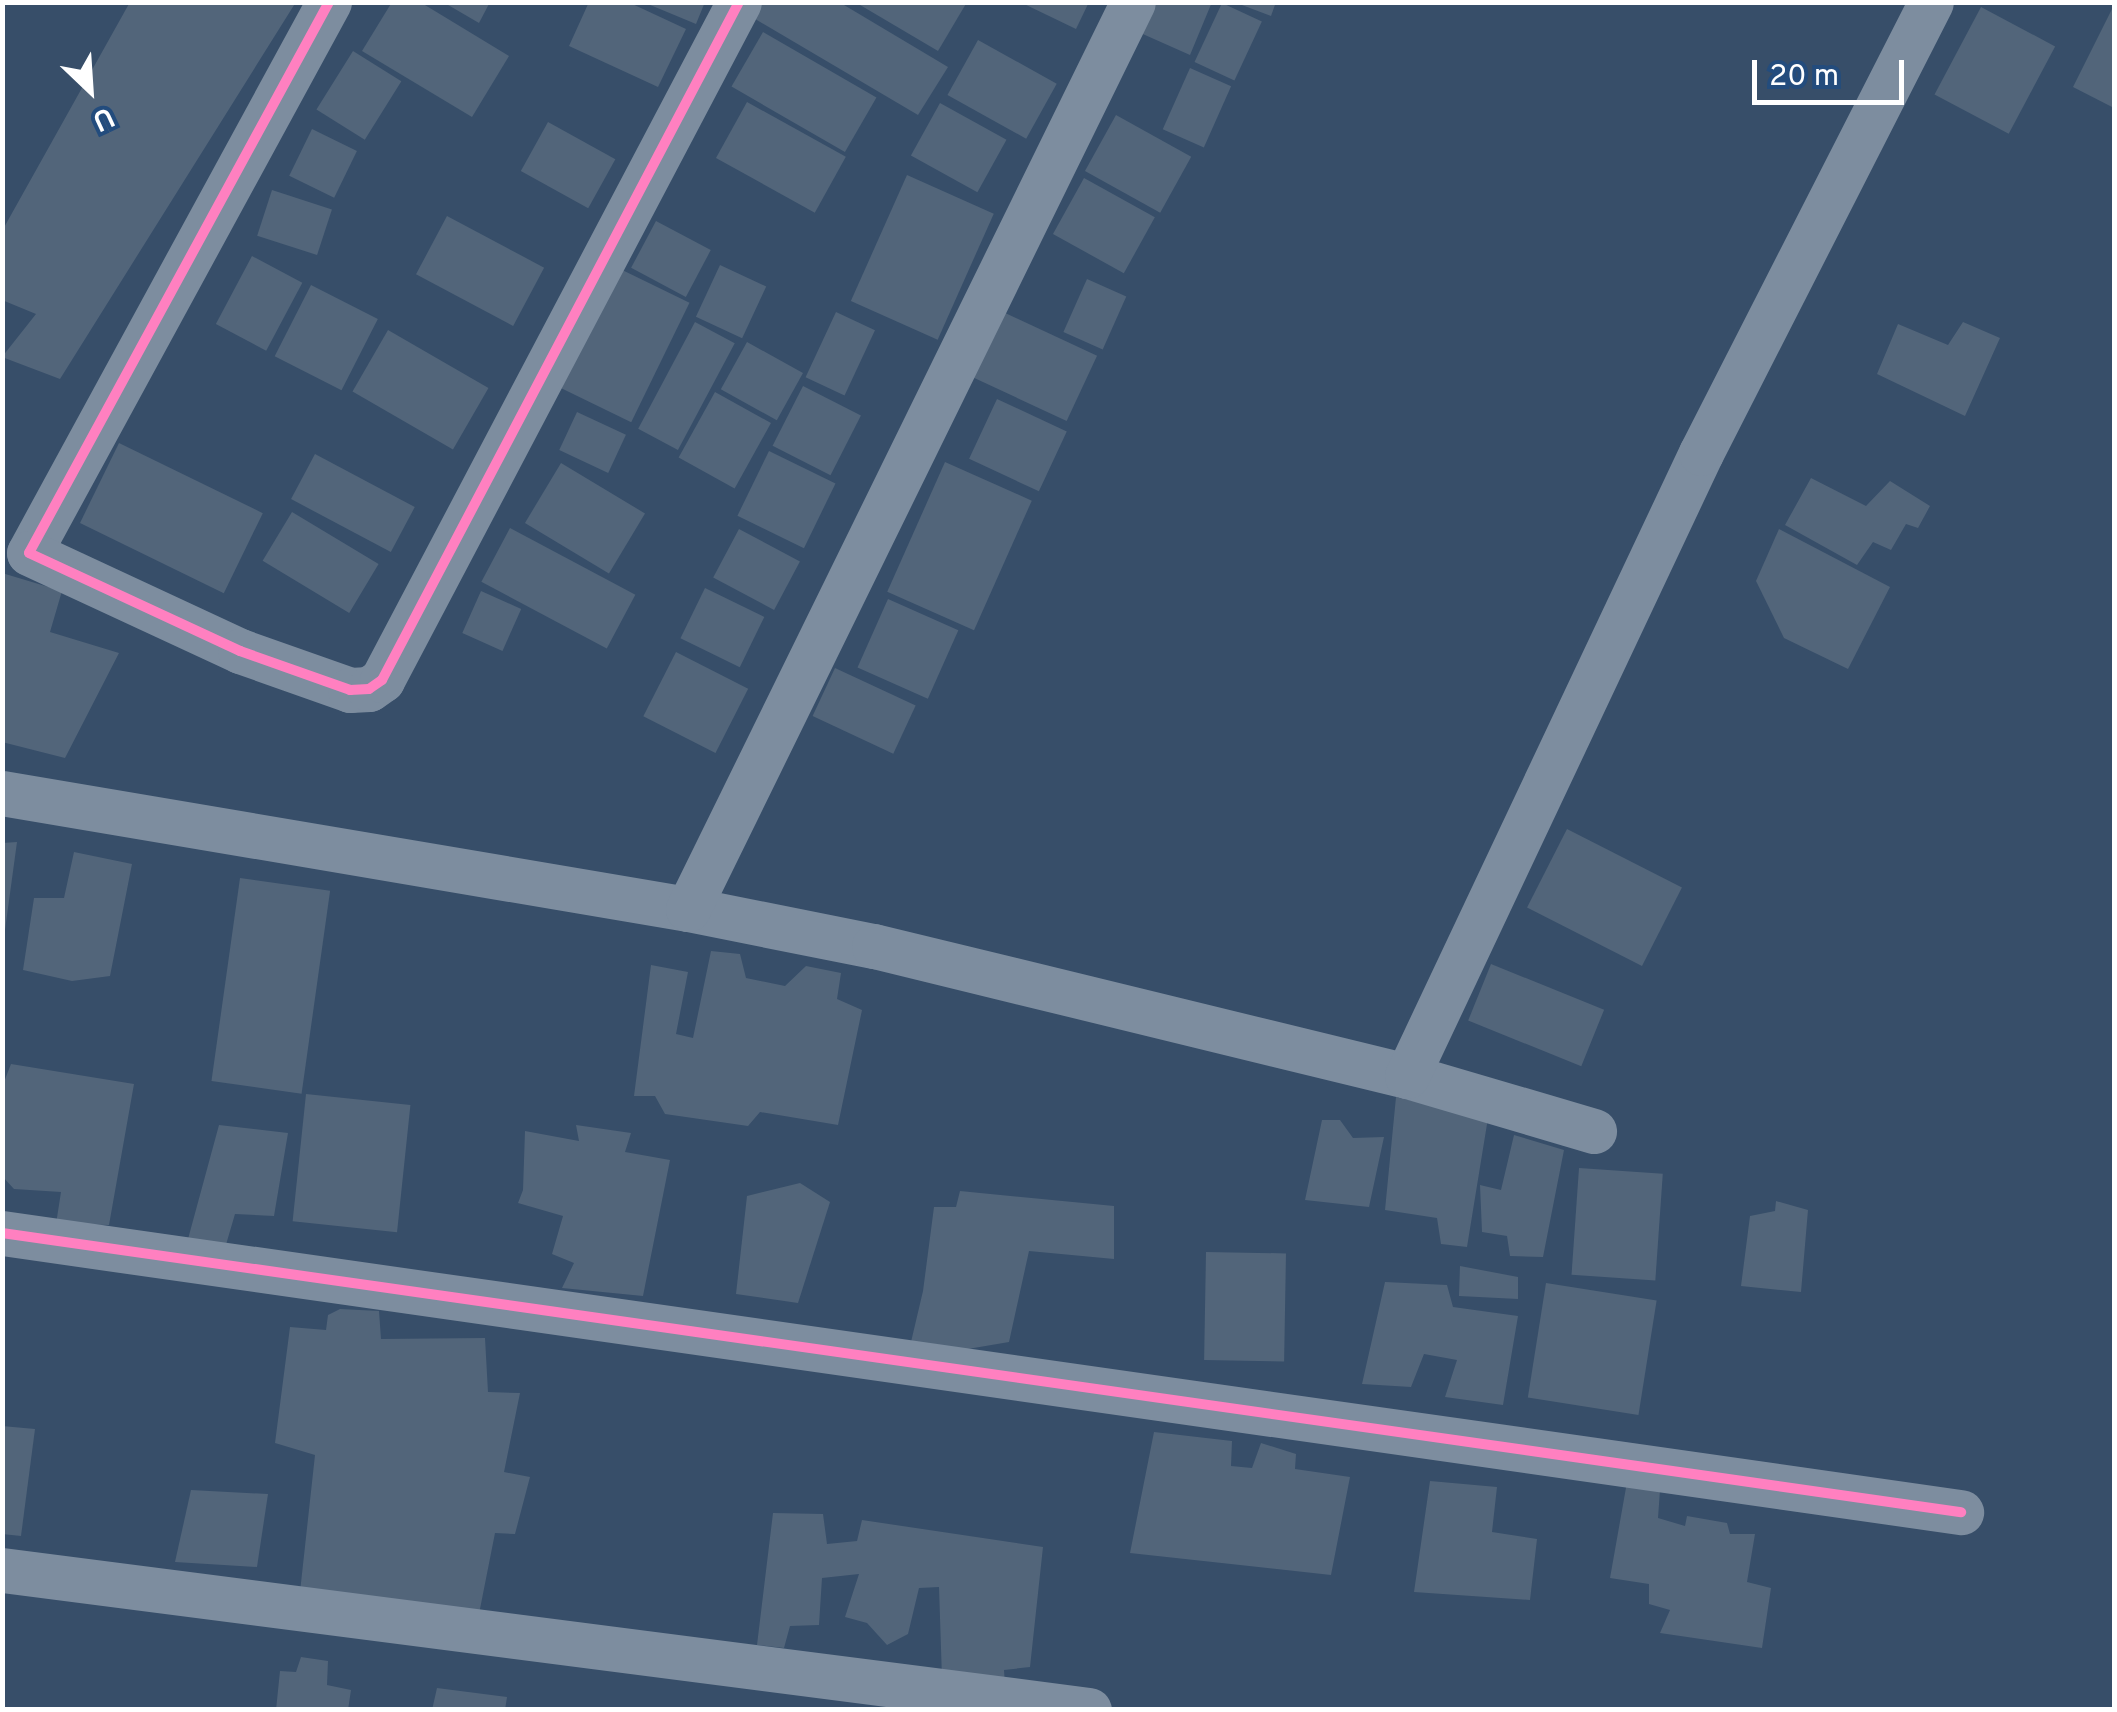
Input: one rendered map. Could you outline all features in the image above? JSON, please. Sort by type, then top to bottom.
[{"type":"street","points":[[328,2],[29,554],[240,650],[350,690],[369,690],[382,680],[739,2]]},
{"type":"street","points":[[688,908],[1133,2]]},
{"type":"street","points":[[1407,1076],[1701,453],[1931,2]]},
{"type":"street","points":[[2,793],[688,908],[874,946],[1407,1076],[1594,1131]]},
{"type":"street","points":[[2,1233],[1961,1512]]},
{"type":"street","points":[[2,1570],[1089,1710]]},
{"type":"building","points":[[130,2],[296,2],[60,379],[2,357],[36,314],[2,300],[2,231]]},
{"type":"building","points":[[392,2],[420,2],[509,56],[472,117],[362,51]]},
{"type":"building","points":[[443,2],[490,2],[479,23]]},
{"type":"building","points":[[589,2],[628,2],[686,29],[658,87],[569,46]]},
{"type":"building","points":[[643,2],[705,2],[696,24]]},
{"type":"building","points":[[759,2],[839,2],[948,67],[918,115],[750,16]]},
{"type":"building","points":[[855,2],[967,2],[938,51]]},
{"type":"building","points":[[1020,2],[1089,2],[1076,29]]},
{"type":"building","points":[[1148,2],[1212,2],[1190,55],[1136,31]]},
{"type":"building","points":[[1234,2],[1276,2],[1271,16]]},
{"type":"building","points":[[1222,3],[1262,22],[1234,81],[1195,62]]},
{"type":"building","points":[[2114,5],[2114,108],[2073,87]]},
{"type":"building","points":[[1981,7],[2055,46],[2009,134],[1935,94]]},
{"type":"building","points":[[763,32],[876,98],[845,152],[732,87]]},
{"type":"building","points":[[978,40],[1057,84],[1026,139],[947,95]]},
{"type":"building","points":[[353,51],[401,81],[365,140],[316,110]]},
{"type":"building","points":[[1190,68],[1231,86],[1204,148],[1163,129]]},
{"type":"building","points":[[747,102],[846,157],[815,213],[716,158]]},
{"type":"building","points":[[940,103],[1006,140],[977,192],[911,155]]},
{"type":"building","points":[[1116,115],[1191,157],[1160,213],[1085,171]]},
{"type":"building","points":[[548,122],[615,159],[588,208],[521,171]]},
{"type":"building","points":[[312,129],[357,151],[334,198],[289,176]]},
{"type":"building","points":[[907,175],[994,214],[938,340],[851,301]]},
{"type":"building","points":[[1084,178],[1155,217],[1124,273],[1053,234]]},
{"type":"building","points":[[272,190],[332,209],[317,255],[257,236]]},
{"type":"building","points":[[447,216],[544,268],[513,326],[416,274]]},
{"type":"building","points":[[656,221],[711,250],[686,297],[631,268]]},
{"type":"building","points":[[252,256],[302,283],[266,351],[216,324]]},
{"type":"building","points":[[720,265],[766,287],[742,338],[696,317]]},
{"type":"building","points":[[614,266],[689,303],[631,422],[556,386]]},
{"type":"building","points":[[1087,279],[1126,296],[1103,349],[1063,332]]},
{"type":"building","points":[[311,285],[378,319],[342,390],[275,356]]},
{"type":"building","points":[[1001,311],[1097,356],[1067,421],[971,376]]},
{"type":"building","points":[[836,312],[875,330],[845,395],[806,377]]},
{"type":"building","points":[[695,322],[735,343],[678,450],[638,429]]},
{"type":"building","points":[[1963,322],[2000,338],[1965,416],[1877,374],[1898,324],[1948,345]]},
{"type":"building","points":[[388,330],[488,388],[453,449],[352,391]]},
{"type":"building","points":[[747,342],[803,373],[777,420],[721,389]]},
{"type":"building","points":[[803,386],[861,416],[830,475],[773,446]]},
{"type":"building","points":[[715,392],[771,423],[735,489],[679,458]]},
{"type":"building","points":[[997,399],[1067,432],[1039,491],[969,459]]},
{"type":"building","points":[[577,412],[626,435],[608,473],[559,450]]},
{"type":"building","points":[[119,443],[263,513],[224,593],[80,523]]},
{"type":"building","points":[[769,451],[836,483],[804,548],[737,516]]},
{"type":"building","points":[[315,454],[415,507],[391,552],[291,499]]},
{"type":"building","points":[[945,462],[1032,501],[974,630],[887,592]]},
{"type":"building","points":[[561,463],[645,513],[609,573],[525,523]]},
{"type":"building","points":[[1811,478],[1866,506],[1890,481],[1930,506],[1918,528],[1906,524],[1891,550],[1873,542],[1857,565],[1785,525]]},
{"type":"building","points":[[292,512],[379,564],[349,613],[263,561]]},
{"type":"building","points":[[510,528],[635,595],[607,649],[481,582]]},
{"type":"building","points":[[739,529],[800,561],[774,610],[713,578]]},
{"type":"building","points":[[1779,529],[1890,587],[1848,669],[1784,638],[1756,581]]},
{"type":"building","points":[[2,573],[62,591],[50,632],[119,653],[65,758],[2,742]]},
{"type":"building","points":[[705,588],[764,617],[740,667],[680,638]]},
{"type":"building","points":[[481,591],[521,609],[502,651],[462,633]]},
{"type":"building","points":[[888,599],[958,630],[928,699],[857,668]]},
{"type":"building","points":[[676,652],[748,689],[715,753],[643,716]]},
{"type":"building","points":[[835,668],[916,706],[893,754],[813,716]]},
{"type":"building","points":[[1567,829],[1682,888],[1642,966],[1527,907]]},
{"type":"building","points":[[17,842],[5,930],[2,930],[2,843]]},
{"type":"building","points":[[74,852],[132,864],[110,976],[72,981],[23,970],[34,898],[64,898]]},
{"type":"building","points":[[240,878],[330,891],[302,1094],[211,1081]]},
{"type":"building","points":[[711,951],[740,954],[746,978],[785,986],[806,966],[841,973],[837,999],[862,1010],[838,1125],[760,1112],[748,1126],[665,1114],[655,1096],[634,1096],[651,965],[688,972],[676,1034],[693,1038]]},
{"type":"building","points":[[1491,964],[1604,1010],[1581,1066],[1468,1021]]},
{"type":"building","points":[[11,1064],[134,1084],[109,1225],[56,1224],[61,1192],[14,1189],[2,1176],[2,1087]]},
{"type":"building","points":[[306,1094],[410,1105],[397,1232],[293,1221]]},
{"type":"building","points":[[1396,1097],[1488,1118],[1467,1247],[1441,1244],[1437,1218],[1385,1210]]},
{"type":"building","points":[[1322,1120],[1340,1120],[1353,1138],[1384,1137],[1369,1207],[1305,1200]]},
{"type":"building","points":[[219,1125],[288,1133],[274,1216],[235,1214],[225,1248],[188,1239]]},
{"type":"building","points":[[576,1125],[631,1133],[625,1152],[670,1160],[643,1296],[562,1288],[574,1263],[552,1254],[563,1216],[518,1203],[523,1190],[525,1131],[579,1141]]},
{"type":"building","points":[[1514,1135],[1564,1150],[1543,1257],[1510,1256],[1507,1236],[1482,1232],[1480,1185],[1501,1190]]},
{"type":"building","points":[[1579,1168],[1663,1174],[1655,1281],[1572,1275]]},
{"type":"building","points":[[800,1183],[830,1202],[798,1303],[736,1294],[747,1196]]},
{"type":"building","points":[[960,1191],[1114,1206],[1114,1259],[1029,1251],[1009,1342],[956,1351],[911,1342],[923,1291],[934,1207],[956,1207]]},
{"type":"building","points":[[1776,1201],[1808,1210],[1801,1292],[1741,1286],[1750,1216],[1775,1211]]},
{"type":"building","points":[[1206,1252],[1286,1253],[1284,1361],[1204,1360]]},
{"type":"building","points":[[1460,1266],[1518,1277],[1518,1299],[1459,1296]]},
{"type":"building","points":[[1385,1282],[1447,1285],[1453,1307],[1518,1316],[1503,1405],[1445,1397],[1457,1360],[1424,1354],[1411,1387],[1362,1384]]},
{"type":"building","points":[[1546,1283],[1657,1301],[1638,1415],[1528,1398]]},
{"type":"building","points":[[340,1309],[379,1311],[381,1339],[485,1338],[488,1392],[520,1393],[504,1472],[530,1477],[515,1534],[495,1533],[479,1614],[300,1592],[315,1455],[275,1443],[290,1327],[326,1330],[328,1315]]},
{"type":"building","points":[[2,1426],[35,1429],[21,1536],[2,1534]]},
{"type":"building","points":[[1154,1432],[1232,1441],[1231,1466],[1252,1468],[1261,1443],[1296,1454],[1295,1469],[1350,1477],[1331,1575],[1130,1553]]},
{"type":"building","points":[[1430,1481],[1497,1487],[1492,1532],[1537,1539],[1530,1600],[1414,1592]]},
{"type":"building","points":[[1627,1482],[1660,1490],[1658,1518],[1685,1526],[1687,1516],[1727,1523],[1730,1534],[1755,1534],[1747,1582],[1771,1588],[1762,1648],[1660,1633],[1670,1610],[1649,1604],[1649,1584],[1610,1578]]},
{"type":"building","points":[[191,1490],[268,1494],[257,1567],[175,1562]]},
{"type":"building","points":[[773,1513],[823,1514],[827,1544],[857,1541],[862,1520],[1043,1547],[1030,1667],[1004,1670],[1005,1685],[942,1679],[939,1587],[919,1588],[908,1634],[887,1645],[867,1623],[845,1617],[859,1574],[822,1578],[819,1625],[790,1626],[784,1648],[757,1645]]},
{"type":"building","points":[[301,1657],[328,1661],[327,1685],[351,1690],[348,1710],[276,1710],[280,1671],[296,1672]]},
{"type":"building","points":[[437,1688],[507,1697],[505,1710],[432,1710]]},
{"type":"cycle path","points":[[329,2],[29,553],[240,651],[350,690],[369,689],[382,680],[739,2]]},
{"type":"cycle path","points":[[2,1233],[1961,1512]]}]
